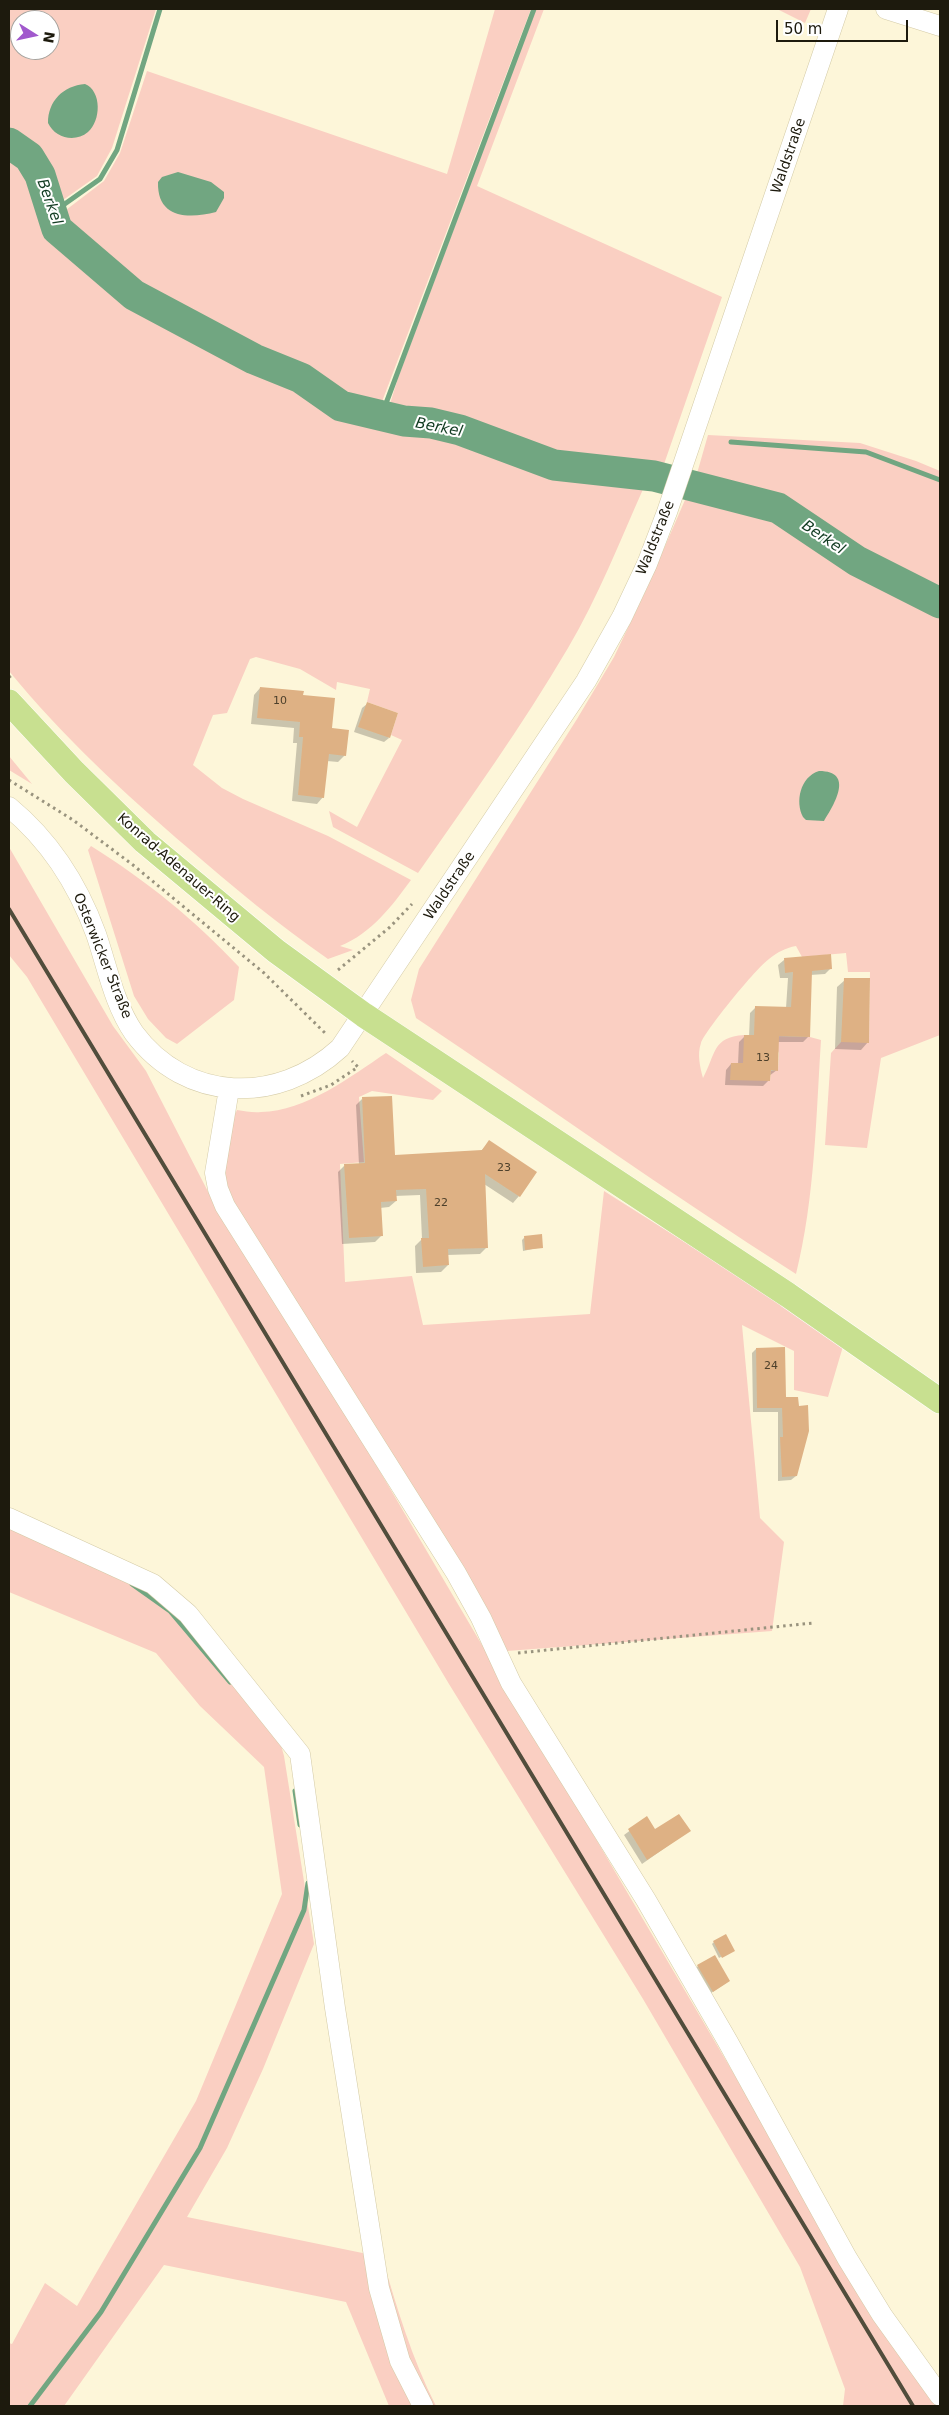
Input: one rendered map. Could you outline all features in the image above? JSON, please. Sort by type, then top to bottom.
[{"type":"main road","name":"Konrad-Adenauer-Ring","points":[[9,702],[74,772],[145,842],[276,952],[364,1015],[788,1295],[940,1401]]},
{"type":"street","name":"Waldstraße","points":[[364,1015],[578,695],[622,617],[647,564],[688,454],[838,9]]},
{"type":"street","points":[[886,9],[940,26]]},
{"type":"street","name":"Osterwicker Straße","points":[[9,807],[48,847],[75,887],[87,910],[118,1002],[134,1032],[154,1055],[182,1074],[211,1085],[230,1089],[262,1088],[302,1075],[331,1057],[340,1048],[364,1015]]},
{"type":"street","points":[[230,1089],[215,1173],[218,1189],[225,1206],[456,1573],[481,1618],[511,1683],[646,1900],[728,2042],[847,2258],[882,2315],[940,2396]]},
{"type":"street","points":[[9,1518],[153,1584],[188,1614],[300,1754],[335,2008],[379,2288],[400,2361],[423,2406]]},
{"type":"path","points":[[9,780],[73,820],[133,865],[264,973],[292,1000]]},
{"type":"path","points":[[338,970],[349,958],[390,927],[416,899]]},
{"type":"path","points":[[499,1659],[516,1653],[813,1623]]},
{"type":"shaded area","points":[[9,9],[156,9],[112,148],[97,176],[56,205],[50,181],[42,163],[29,147],[9,133]]},
{"type":"shaded area","points":[[495,9],[531,9],[383,399],[383,406],[341,395],[259,346],[176,310],[136,286],[86,239],[62,213],[104,181],[120,153],[147,71],[447,174]]},
{"type":"shaded area","points":[[536,9],[544,9],[477,186],[722,297],[663,467],[551,456],[459,419],[426,413],[404,412],[389,407],[398,378]]},
{"type":"shaded area","points":[[777,9],[811,9],[805,23]]},
{"type":"shaded area","points":[[85,84],[91,88],[97,99],[98,106],[95,121],[88,132],[83,135],[71,138],[60,135],[48,123],[51,108],[58,96],[64,91],[77,85]]},
{"type":"shaded area","points":[[9,153],[20,160],[26,169],[50,229],[128,300],[172,328],[275,374],[317,405],[337,415],[398,428],[455,436],[487,447],[548,475],[644,487],[599,589],[568,648],[514,734],[418,873],[333,827],[329,811],[357,827],[402,740],[391,735],[398,713],[367,702],[370,689],[337,682],[336,690],[300,669],[256,657],[250,659],[227,713],[213,715],[193,765],[222,788],[328,836],[411,880],[371,927],[340,946],[353,950],[328,959],[256,905],[117,785],[50,718],[9,671]]},
{"type":"shaded area","points":[[178,172],[211,182],[224,192],[224,198],[216,212],[186,215],[169,210],[159,194],[158,182],[162,177]]},
{"type":"shaded area","points":[[708,435],[860,443],[916,461],[940,471],[940,601],[859,560],[778,504],[692,481],[698,470]]},
{"type":"shaded area","points":[[688,493],[777,511],[857,564],[940,606],[940,1035],[881,1058],[867,1148],[825,1145],[831,1053],[841,1042],[869,1042],[870,972],[848,972],[846,953],[802,957],[796,946],[775,954],[763,964],[732,999],[705,1036],[700,1047],[699,1060],[703,1078],[720,1043],[734,1036],[744,1035],[770,1081],[771,1071],[778,1070],[779,1053],[770,1036],[810,1037],[821,1040],[811,1187],[796,1274],[416,1018],[411,1000],[419,969],[614,657],[646,590]]},
{"type":"shaded area","points":[[9,756],[32,784],[9,770]]},
{"type":"shaded area","points":[[819,771],[830,772],[836,777],[839,783],[839,790],[824,821],[806,820],[803,817],[799,804],[801,791],[807,779]]},
{"type":"shaded area","points":[[91,846],[151,887],[204,932],[239,967],[234,1000],[177,1044],[166,1038],[148,1019],[134,996],[88,850]]},
{"type":"shaded area","points":[[9,847],[113,1026],[146,1071],[220,1215],[257,1262],[879,2321],[940,2406],[843,2406],[845,2389],[800,2267],[643,1999],[449,1684],[27,977],[9,955]]},
{"type":"shaded area","points":[[386,1053],[442,1091],[433,1100],[372,1091],[359,1097],[364,1162],[340,1164],[345,1282],[412,1276],[423,1325],[590,1314],[604,1191],[844,1343],[828,1397],[794,1390],[794,1351],[742,1325],[760,1518],[784,1542],[772,1631],[507,1651],[460,1571],[230,1203],[222,1173],[229,1126],[237,1110],[258,1112],[294,1106],[327,1091]]},
{"type":"shaded area","points":[[9,1522],[180,1609],[274,1720],[284,1756],[314,1944],[263,2069],[227,2148],[187,2217],[382,2257],[412,2352],[436,2406],[389,2406],[346,2302],[164,2265],[64,2406],[9,2406],[9,2343],[12,2344],[45,2283],[77,2306],[196,2101],[282,1894],[264,1767],[200,1706],[156,1653],[9,1592]]},
{"type":"building","points":[[260,687],[304,691],[303,695],[335,698],[332,728],[349,730],[346,756],[329,754],[324,798],[298,795],[303,737],[299,737],[300,722],[257,718]]},
{"type":"building","points":[[367,702],[398,713],[390,738],[358,727]]},
{"type":"building","points":[[831,954],[832,969],[812,971],[810,1037],[779,1036],[778,1071],[771,1070],[770,1081],[730,1080],[731,1063],[743,1063],[744,1035],[754,1035],[755,1006],[791,1007],[793,972],[785,973],[784,958]]},
{"type":"building","points":[[844,978],[870,978],[869,1043],[841,1042]]},
{"type":"building","points":[[392,1096],[395,1155],[482,1150],[489,1140],[537,1172],[520,1197],[485,1174],[488,1248],[448,1249],[449,1265],[423,1267],[421,1238],[429,1238],[426,1189],[396,1190],[397,1201],[381,1202],[383,1236],[349,1238],[344,1164],[365,1163],[362,1097]]},
{"type":"building","points":[[542,1234],[543,1248],[525,1250],[524,1236]]},
{"type":"building","points":[[785,1347],[786,1397],[798,1397],[799,1406],[808,1405],[809,1431],[797,1476],[782,1477],[780,1437],[783,1437],[782,1408],[757,1408],[756,1348]]},
{"type":"building","points":[[679,1814],[691,1831],[647,1860],[628,1829],[647,1816],[655,1829]]},
{"type":"building","points":[[726,1934],[735,1951],[722,1958],[713,1941]]},
{"type":"building","points":[[715,1955],[730,1981],[713,1992],[697,1965]]},
{"type":"waterway","points":[[52,213],[100,179],[117,150],[160,9]]},
{"type":"waterway","points":[[382,414],[534,9]]},
{"type":"waterway","name":"Berkel","points":[[9,143],[29,157],[40,175],[57,229],[134,295],[254,359],[301,378],[341,406],[404,421],[431,423],[460,430],[554,465],[654,476],[778,508],[857,561],[940,603]]},
{"type":"waterway","points":[[731,442],[866,452],[940,480]]},
{"type":"waterway","points":[[132,1584],[170,1611],[230,1682]]},
{"type":"waterway","points":[[295,1791],[300,1825]]},
{"type":"waterway","points":[[30,2406],[101,2312],[200,2148],[304,1910],[308,1883]]},
{"type":"railway","points":[[9,909],[913,2406]]}]
